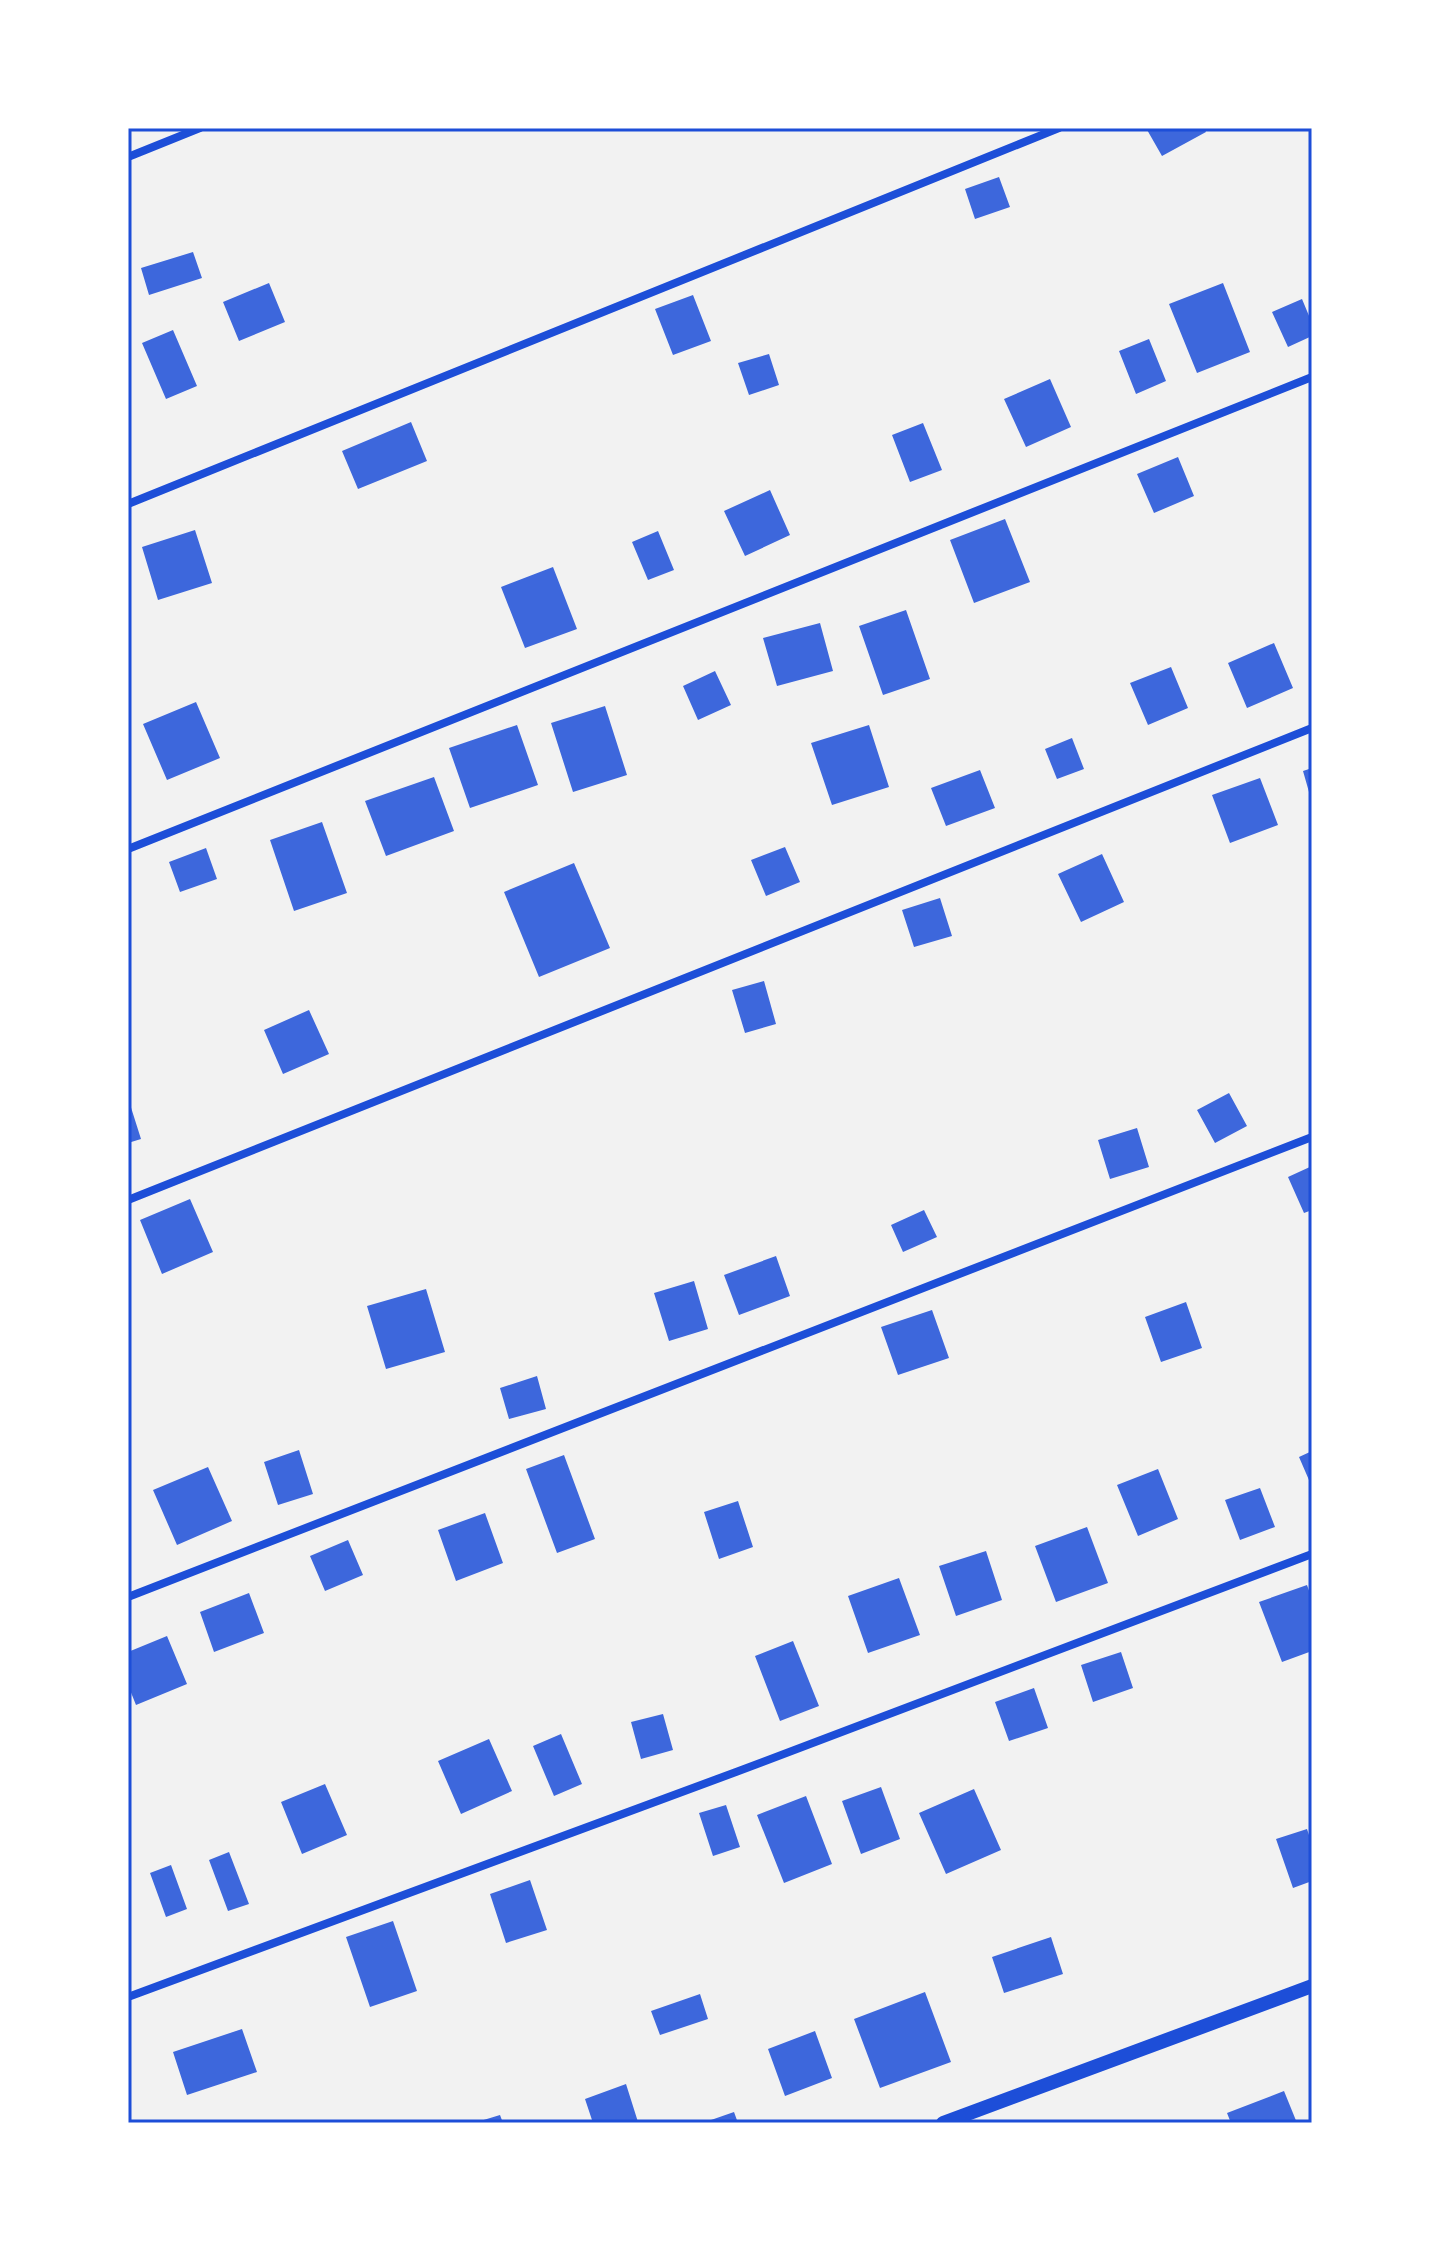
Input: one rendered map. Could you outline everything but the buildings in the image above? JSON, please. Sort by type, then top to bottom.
[{"type":"street","points":[[128,157],[200,128]]},
{"type":"street","points":[[128,504],[1059,128]]},
{"type":"street","points":[[128,849],[1312,377]]},
{"type":"street","points":[[128,1200],[1312,728]]},
{"type":"street","points":[[128,1597],[1312,1137]]},
{"type":"street","points":[[128,1997],[1312,1554]]},
{"type":"street","points":[[943,2123],[1312,1986]]}]
